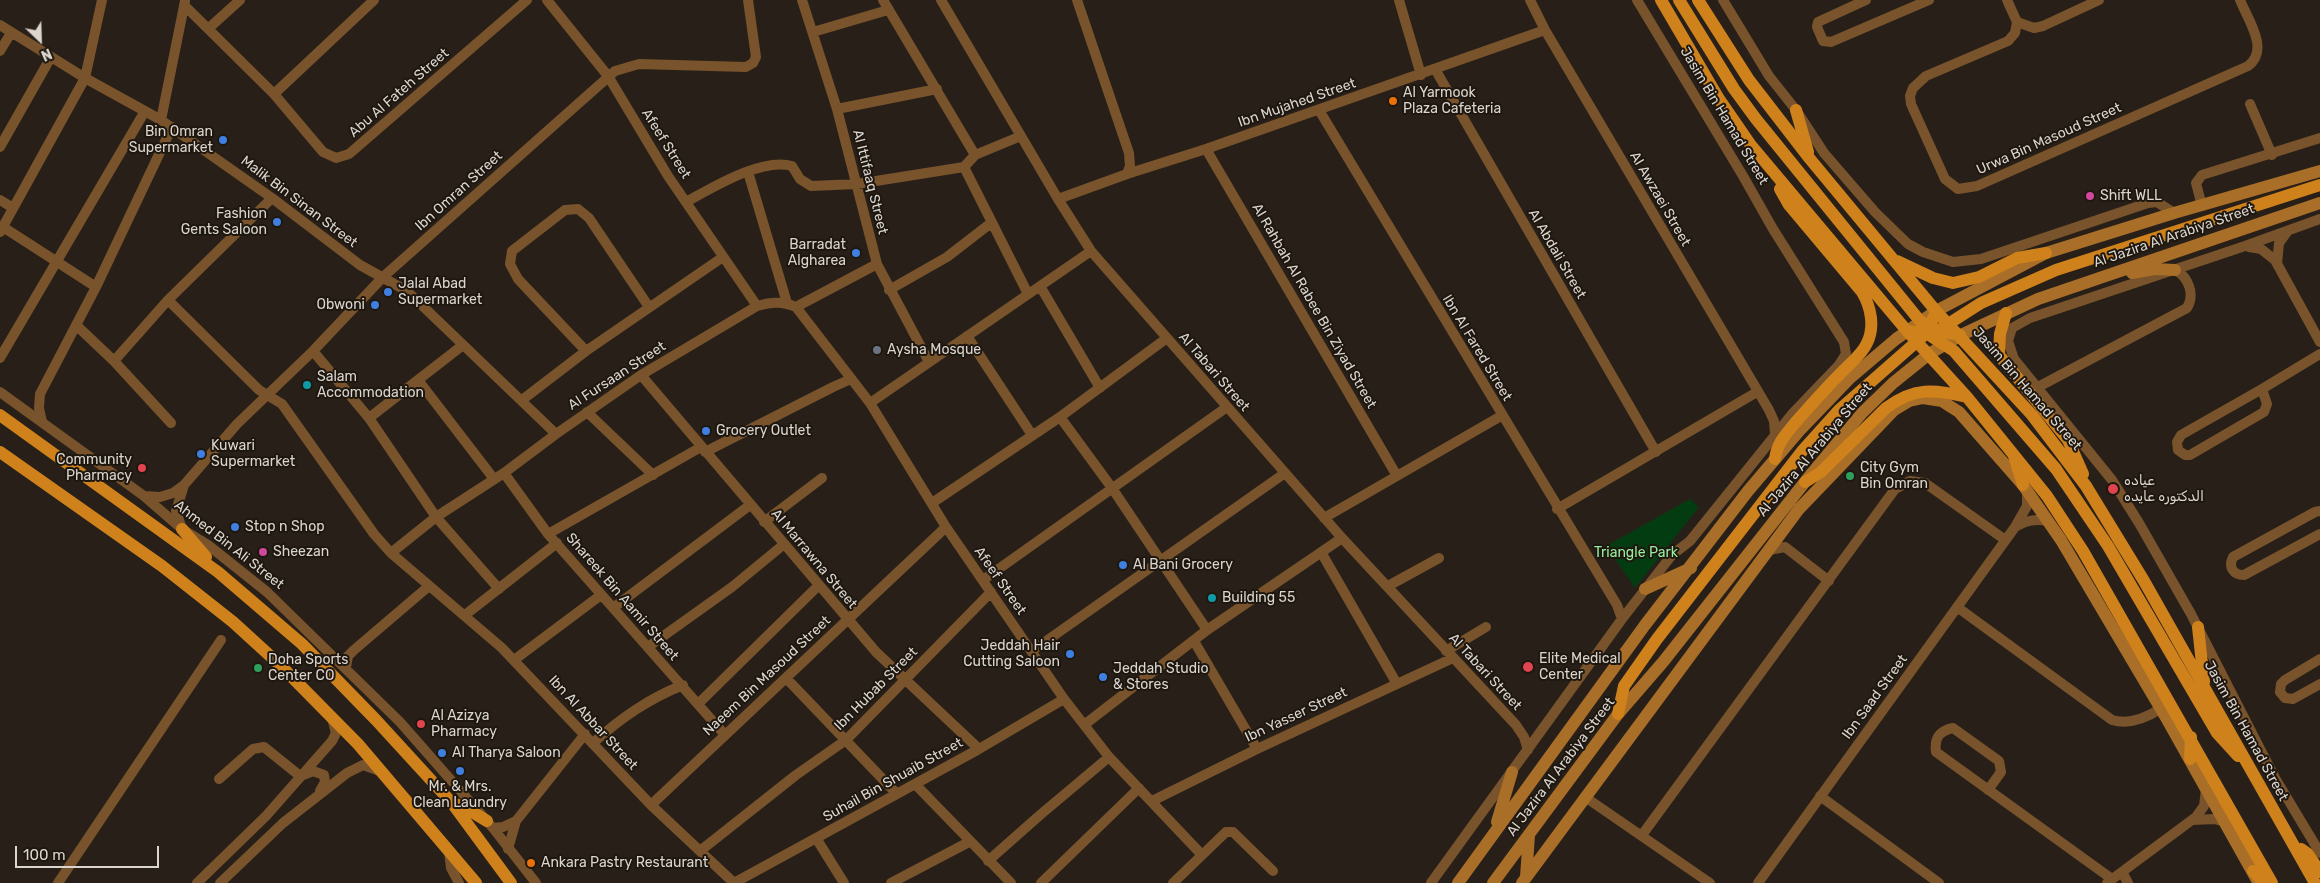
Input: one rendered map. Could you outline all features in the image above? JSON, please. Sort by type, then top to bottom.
[{"type":"main road","name":"Jasim Bin Hamad Street","points":[[1661,0],[1719,99],[1750,144],[1907,331]]},
{"type":"main road","points":[[1679,0],[1734,89],[1756,119],[1933,332],[1960,357],[2028,435],[2070,487],[2108,546],[2217,733],[2248,765]]},
{"type":"main road","points":[[1701,3],[1749,80],[1810,159],[1936,310],[1929,354],[1968,397],[2048,496],[2083,551],[2191,737],[2272,883]]},
{"type":"main road","points":[[1796,110],[1810,159]]},
{"type":"main road","name":"Al Jazira Al Arabiya Street","points":[[1936,310],[2046,253],[2174,213],[2320,171]]},
{"type":"main road","points":[[1775,175],[1789,205],[1862,292],[1869,306],[1872,319],[1869,338],[1864,349],[1783,437],[1777,447],[1775,459]]},
{"type":"main road","points":[[1618,714],[1624,686],[1657,639],[1803,450],[1838,410],[1933,332],[1988,300],[2056,270],[2320,185]]},
{"type":"main road","name":"Al Jazira Al Arabiya Street","points":[[1960,335],[2038,299],[2320,203]]},
{"type":"main road","points":[[1891,257],[1932,278],[1953,283],[1969,280],[2017,258],[2046,253]]},
{"type":"main road","points":[[2110,274],[2155,269],[2175,270]]},
{"type":"main road","points":[[2006,313],[2000,334],[2000,355],[2068,440],[2077,458],[2086,486]]},
{"type":"main road","name":"Al Jazira Al Arabiya Street","points":[[1458,883],[1645,625],[1691,568],[1748,491],[1775,459],[1849,379],[1907,331],[1933,332],[1929,354],[1873,401],[1805,482],[1663,662],[1618,714],[1493,883]]},
{"type":"main road","name":"Jasim Bin Hamad Street","points":[[1933,332],[1960,335],[2032,415],[2086,486],[2144,581],[2315,883]]},
{"type":"main road","points":[[1805,482],[1820,472],[1896,400],[1927,390],[1968,397]]},
{"type":"main road","name":"Al Jazira Al Arabiya Street","points":[[1524,880],[1807,499],[1902,404],[1924,398],[1942,401],[1958,412],[2025,489]]},
{"type":"main road","name":"Ahmed Bin Ali Street","points":[[0,416],[218,572],[302,644],[452,802],[511,883]]},
{"type":"main road","points":[[0,452],[162,566],[207,601],[272,658],[332,718],[382,772],[476,883]]},
{"type":"main road","points":[[2014,454],[2025,489],[2048,521],[2190,759],[2258,883]]},
{"type":"main road","points":[[182,529],[218,572]]},
{"type":"main road","points":[[1748,553],[1748,580]]},
{"type":"main road","points":[[1645,589],[1691,568]]},
{"type":"main road","points":[[2198,627],[2205,689]]},
{"type":"main road","points":[[2190,759],[2191,737]]},
{"type":"main road","points":[[1494,833],[1512,772]]},
{"type":"main road","points":[[452,802],[464,807],[490,825]]},
{"type":"main road","points":[[1524,880],[1530,833]]},
{"type":"main road","points":[[2291,841],[2308,854],[2320,872]]},
{"type":"main road","points":[[2253,871],[2264,883]]},
{"type":"street","points":[[96,287],[2,229],[85,78],[102,0]]},
{"type":"street","points":[[209,28],[240,0]]},
{"type":"street","points":[[274,94],[374,0]]},
{"type":"street","name":"Abu Al Fateh Street","points":[[185,3],[274,94],[323,152],[336,158],[349,154],[527,0]]},
{"type":"street","name":"Afeef Street","points":[[547,0],[608,76],[686,202],[757,306]]},
{"type":"street","name":"Ibn Omran Street","points":[[144,496],[160,497],[173,493],[184,485],[237,424],[313,351],[384,277],[608,76],[623,68],[639,64],[746,67],[754,63],[756,57],[748,0]]},
{"type":"street","name":"Al Ittifaaq Street","points":[[802,0],[837,109],[877,264],[889,290],[929,362]]},
{"type":"street","points":[[883,0],[975,155]]},
{"type":"street","name":"Al Tabari Street","points":[[941,0],[1058,199],[1091,251],[1324,518],[1516,725],[1524,737],[1528,750]]},
{"type":"street","points":[[1077,0],[1129,153],[1130,166],[1127,174]]},
{"type":"street","points":[[1399,0],[1422,75]]},
{"type":"street","name":"Al Awzaei Street","points":[[1530,0],[1545,30],[1769,410],[1774,421],[1776,434]]},
{"type":"street","name":"Jasim Bin Hamad Street","points":[[1637,0],[1773,229],[1844,342],[1845,358],[1793,413]]},
{"type":"street","points":[[1723,0],[1769,76],[1796,110]]},
{"type":"street","points":[[1866,0],[1818,22],[1817,28],[1823,41],[1831,42],[1927,0]]},
{"type":"street","points":[[2007,0],[2017,22],[2034,28],[2043,26],[2099,0]]},
{"type":"street","name":"Urwa Bin Masoud Street","points":[[2017,22],[2015,33],[2008,41],[1926,76],[1913,88],[1910,96],[1911,104],[1945,179],[1958,189],[1977,186],[2248,66],[2257,57],[2259,45],[2240,0]]},
{"type":"street","points":[[161,120],[185,3]]},
{"type":"street","points":[[813,32],[888,10]]},
{"type":"street","name":"Malik Bin Sinan Street","points":[[0,25],[85,78],[172,127],[272,198],[360,264],[407,291],[556,434]]},
{"type":"street","name":"Ibn Mujahed Street","points":[[1058,199],[1422,75],[1545,30]]},
{"type":"street","points":[[0,51],[11,33]]},
{"type":"street","points":[[0,147],[51,57]]},
{"type":"street","name":"Al Abdali Street","points":[[1435,70],[1656,452]]},
{"type":"street","points":[[837,109],[937,89]]},
{"type":"street","points":[[2250,104],[2272,155]]},
{"type":"street","name":"Ibn Al Fared Street","points":[[1319,110],[1501,416],[1613,599],[1622,619]]},
{"type":"street","name":"Al Jazira Al Arabiya Street","points":[[1796,110],[1824,153],[1875,212],[1908,244],[1953,262],[1981,260],[2148,203],[2157,202],[2174,213]]},
{"type":"street","points":[[0,358],[145,111]]},
{"type":"street","points":[[42,422],[39,408],[40,394],[96,287],[172,127]]},
{"type":"street","points":[[686,202],[726,180],[748,172],[786,164],[792,166],[800,179],[811,186],[857,184],[964,167],[975,155],[1021,136]]},
{"type":"street","points":[[2202,206],[2196,183],[2199,177],[2320,138]]},
{"type":"street","name":"Al Rahbah Al Rabee Bin Ziyad Street","points":[[1206,149],[1397,476]]},
{"type":"street","points":[[1129,153],[1134,160],[1148,168]]},
{"type":"street","points":[[964,167],[1028,294]]},
{"type":"street","points":[[748,172],[791,305]]},
{"type":"street","points":[[114,361],[168,300],[272,198]]},
{"type":"street","points":[[0,200],[13,208]]},
{"type":"street","points":[[586,351],[518,279],[510,264],[512,251],[565,210],[578,209],[589,218],[649,307]]},
{"type":"street","points":[[2175,270],[2320,219]]},
{"type":"street","points":[[889,290],[947,257],[991,223]]},
{"type":"street","points":[[2277,265],[2276,258],[2279,243],[2288,231]]},
{"type":"street","points":[[2245,246],[2266,251],[2277,265],[2320,342]]},
{"type":"street","points":[[870,404],[1091,251]]},
{"type":"street","points":[[522,400],[586,351],[722,256]]},
{"type":"street","name":"Al Fursaan Street","points":[[391,553],[436,517],[504,473],[641,375],[757,306],[777,302],[791,305],[877,264]]},
{"type":"street","points":[[2038,387],[2188,308],[2192,301],[2192,292],[2184,276],[2175,270]]},
{"type":"street","name":"Jasim Bin Hamad Street","points":[[2175,270],[2022,321],[2012,328],[2008,341],[2014,360],[2038,387],[2112,480],[2139,523],[2198,627],[2275,778],[2320,852]]},
{"type":"street","points":[[1040,286],[1100,388]]},
{"type":"street","name":"Ibn Al Abbar Street","points":[[168,300],[258,390],[268,394],[282,404],[374,534],[391,553],[465,615],[514,660],[593,742],[650,805],[734,883]]},
{"type":"street","name":"Afeef Street","points":[[791,305],[870,404],[946,527],[1064,699],[1109,758],[1202,855]]},
{"type":"street","points":[[76,325],[114,361],[171,423]]},
{"type":"street","points":[[967,336],[1032,435]]},
{"type":"street","points":[[932,503],[1060,417],[1167,338]]},
{"type":"street","points":[[369,418],[463,345]]},
{"type":"street","points":[[313,351],[369,418],[436,517],[499,589]]},
{"type":"street","points":[[2262,389],[2267,406],[2261,414],[2190,455],[2185,455],[2178,450],[2177,442],[2181,435],[2320,354]]},
{"type":"street","name":"Al Marrawna Street","points":[[641,375],[847,620],[876,652],[979,749]]},
{"type":"street","points":[[548,534],[653,475],[833,386],[851,379]]},
{"type":"street","points":[[418,380],[494,479]]},
{"type":"street","name":"Ahmed Bin Ali Street","points":[[0,392],[18,403],[144,496],[182,529],[220,553],[267,592],[400,722],[490,825],[536,883]]},
{"type":"street","points":[[1557,509],[1757,392]]},
{"type":"street","points":[[18,403],[30,401],[40,394]]},
{"type":"street","points":[[983,580],[1227,407]]},
{"type":"street","points":[[1769,410],[1778,413],[1793,413]]},
{"type":"street","points":[[587,412],[653,475]]},
{"type":"street","points":[[1431,883],[1645,589],[1672,554],[1690,541],[1793,413]]},
{"type":"street","points":[[1324,518],[1501,416]]},
{"type":"street","points":[[1060,417],[1112,488],[1207,630]]},
{"type":"street","name":"Shareek Bin Aamir Street","points":[[504,473],[548,534],[726,734]]},
{"type":"street","points":[[1032,651],[1285,473]]},
{"type":"street","points":[[764,522],[822,478]]},
{"type":"street","points":[[1642,835],[1895,489],[1910,481],[1925,483],[2004,540]]},
{"type":"street","name":"Ibn Omran Street","points":[[182,529],[176,511],[184,485]]},
{"type":"street","name":"Ibn Saad Street","points":[[1758,883],[2014,527],[2027,506],[2025,489]]},
{"type":"street","points":[[613,608],[750,505]]},
{"type":"street","points":[[2320,511],[2233,557],[2230,564],[2236,574],[2244,575],[2320,534]]},
{"type":"street","points":[[2014,527],[2027,520],[2048,521]]},
{"type":"street","name":"Naeem Bin Masoud Street","points":[[650,805],[946,527]]},
{"type":"street","points":[[1084,725],[1207,630],[1342,538]]},
{"type":"street","points":[[465,615],[557,543]]},
{"type":"street","points":[[648,647],[732,587],[784,545]]},
{"type":"street","points":[[1769,550],[1785,547],[1828,580]]},
{"type":"street","points":[[1322,552],[1397,684]]},
{"type":"street","points":[[1388,586],[1439,558]]},
{"type":"street","points":[[346,668],[348,656],[354,650],[429,586]]},
{"type":"street","points":[[698,704],[818,586]]},
{"type":"street","name":"Ibn Hubab Street","points":[[700,851],[796,775],[846,740],[991,592]]},
{"type":"street","points":[[514,660],[601,595]]},
{"type":"street","points":[[1613,599],[1624,603],[1635,602]]},
{"type":"street","points":[[1957,607],[2112,720],[2122,723],[2137,720],[2160,709]]},
{"type":"street","name":"Ibn Yasser Street","points":[[1152,801],[1257,749],[1397,684],[1450,654],[1486,628]]},
{"type":"street","points":[[58,883],[221,640]]},
{"type":"street","points":[[1194,641],[1257,749]]},
{"type":"street","points":[[2320,660],[2284,680],[2280,689],[2283,697],[2293,699],[2320,684]]},
{"type":"street","points":[[786,678],[897,794]]},
{"type":"street","points":[[593,742],[637,708],[683,686]]},
{"type":"street","name":"Suhail Bin Shuaib Street","points":[[734,883],[979,749],[1064,699]]},
{"type":"street","points":[[197,883],[266,816],[334,738],[332,718]]},
{"type":"street","name":"Al Tabari Street","points":[[1516,725],[1528,731],[1540,732]]},
{"type":"street","points":[[1988,790],[2001,772],[1999,761],[1953,728],[1944,730],[1934,744],[1936,752],[2109,881],[2192,820],[2204,806],[2206,789]]},
{"type":"street","points":[[508,850],[516,821],[585,734]]},
{"type":"street","points":[[219,778],[259,746],[264,747],[300,776]]},
{"type":"street","points":[[988,861],[1040,814],[1109,758]]},
{"type":"street","points":[[220,883],[262,842],[347,773],[359,766],[367,766],[382,772]]},
{"type":"street","points":[[300,776],[313,771],[324,775],[326,782],[317,796]]},
{"type":"street","points":[[915,784],[969,842],[1011,883]]},
{"type":"street","points":[[1041,883],[1139,788]]},
{"type":"street","points":[[1820,796],[1939,883]]},
{"type":"street","points":[[1585,797],[1710,883]]},
{"type":"street","points":[[2192,820],[2215,819],[2225,822]]},
{"type":"street","points":[[490,825],[503,827],[516,821]]},
{"type":"street","points":[[1173,883],[1226,832],[1233,832],[1273,871]]},
{"type":"street","points":[[816,838],[844,883]]},
{"type":"street","points":[[891,883],[969,842]]},
{"type":"street","points":[[450,852],[451,868],[459,883]]},
{"type":"street","points":[[2122,872],[2128,883]]},
{"type":"green space","name":"Triangle Park","points":[[1690,499],[1699,507],[1635,588],[1606,546]]},
{"type":"place","name":"Al Yarmook Plaza Cafeteria","points":[[1393,101]]},
{"type":"place","name":"Bin Omran Supermarket","points":[[223,140]]},
{"type":"place","name":"Shift WLL","points":[[2090,196]]},
{"type":"place","name":"Fashion Gents Saloon","points":[[277,222]]},
{"type":"place","name":"Barradat Algharea","points":[[856,253]]},
{"type":"place","name":"Jalal Abad Supermarket","points":[[388,292]]},
{"type":"place","name":"Obwoni","points":[[375,305]]},
{"type":"place","name":"Aysha Mosque","points":[[877,350]]},
{"type":"place","name":"Salam Accommodation","points":[[307,385]]},
{"type":"place","name":"Grocery Outlet","points":[[706,431]]},
{"type":"place","name":"Kuwari Supermarket","points":[[201,454]]},
{"type":"place","name":"Community Pharmacy","points":[[142,468]]},
{"type":"place","name":"City Gym Bin Omran","points":[[1850,476]]},
{"type":"place","name":"عياده الدكتوره عايده","points":[[2113,489]]},
{"type":"place","name":"Stop n Shop","points":[[235,527]]},
{"type":"place","name":"Sheezan","points":[[263,552]]},
{"type":"place","name":"Al Bani Grocery","points":[[1123,565]]},
{"type":"place","name":"Building 55","points":[[1212,598]]},
{"type":"place","name":"Jeddah Hair Cutting Saloon","points":[[1070,654]]},
{"type":"place","name":"Elite Medical Center","points":[[1528,667]]},
{"type":"place","name":"Doha Sports Center CO","points":[[258,668]]},
{"type":"place","name":"Jeddah Studio & Stores","points":[[1103,677]]},
{"type":"place","name":"Al Azizya Pharmacy","points":[[421,724]]},
{"type":"place","name":"Al Tharya Saloon","points":[[442,753]]},
{"type":"place","name":"Mr. & Mrs. Clean Laundry","points":[[460,771]]},
{"type":"place","name":"Ankara Pastry Restaurant","points":[[531,863]]}]
